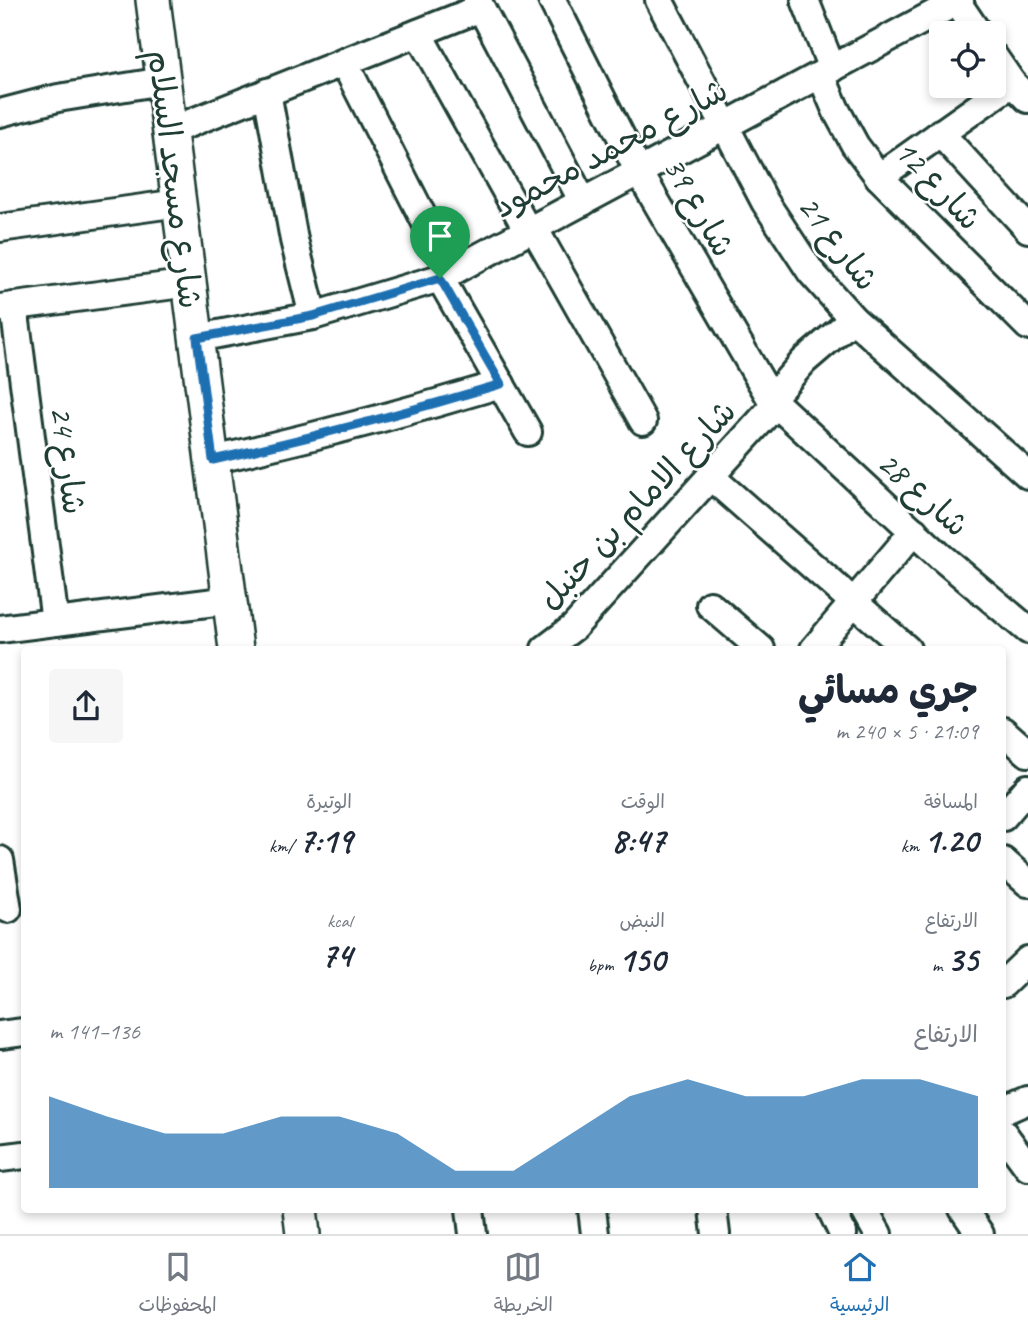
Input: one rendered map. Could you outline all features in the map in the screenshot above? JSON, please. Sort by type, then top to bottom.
[{"type":"street","name":"شارع مسجد السلام","points":[[153,0],[236,646]]},
{"type":"street","name":"شارع 39","points":[[552,0],[639,172],[773,402]]},
{"type":"street","name":"شارع 21","points":[[659,0],[765,202],[811,272],[853,319],[1028,475]]},
{"type":"street","name":"شارع 12","points":[[806,0],[836,110],[849,133],[879,177],[1028,326]]},
{"type":"street","points":[[950,3],[967,21]]},
{"type":"street","name":"شارع محمد محمود","points":[[197,338],[313,316],[445,275],[950,3]]},
{"type":"street","points":[[170,131],[418,33],[479,4],[583,201]]},
{"type":"street","points":[[418,33],[643,421]]},
{"type":"street","points":[[344,62],[445,275],[528,432]]},
{"type":"street","points":[[879,177],[940,133],[1020,91],[1006,73]]},
{"type":"street","points":[[0,113],[58,98],[163,81]]},
{"type":"street","points":[[267,92],[294,240],[313,316]]},
{"type":"street","points":[[940,133],[1028,229]]},
{"type":"street","points":[[0,228],[179,203]]},
{"type":"street","points":[[7,307],[190,283]]},
{"type":"street","name":"شارع 24","points":[[7,307],[55,622]]},
{"type":"street","name":"شارع الامام بن حنبل","points":[[549,646],[574,627],[710,476],[804,361],[853,319]]},
{"type":"street","points":[[213,460],[406,413],[501,384]]},
{"type":"street","name":"شارع 28","points":[[773,402],[914,531],[1028,630]]},
{"type":"street","points":[[710,476],[904,646]]},
{"type":"street","points":[[817,646],[914,531]]},
{"type":"street","points":[[0,629],[231,600]]},
{"type":"street","points":[[710,605],[742,644]]},
{"type":"street","points":[[1006,734],[1028,753]]},
{"type":"street","points":[[1006,814],[1028,788]]},
{"type":"street","points":[[0,860],[11,909]]},
{"type":"street","points":[[1006,864],[1028,883]]},
{"type":"street","points":[[1006,981],[1028,960]]},
{"type":"street","points":[[0,1035],[21,1032]]},
{"type":"street","points":[[1006,1110],[1028,1100]]},
{"type":"street","points":[[1006,1137],[1028,1167]]},
{"type":"street","points":[[0,1158],[21,1155]]},
{"type":"street","points":[[300,1213],[303,1234]]},
{"type":"street","points":[[470,1213],[473,1234]]},
{"type":"street","points":[[592,1213],[595,1234]]},
{"type":"street","points":[[713,1213],[716,1234]]},
{"type":"street","points":[[833,1213],[843,1234]]},
{"type":"street","points":[[866,1213],[878,1234]]},
{"type":"street","points":[[967,1213],[980,1234]]},
{"type":"route","points":[[440,278],[501,384],[406,413],[213,460],[197,338],[313,316],[440,278]]}]
